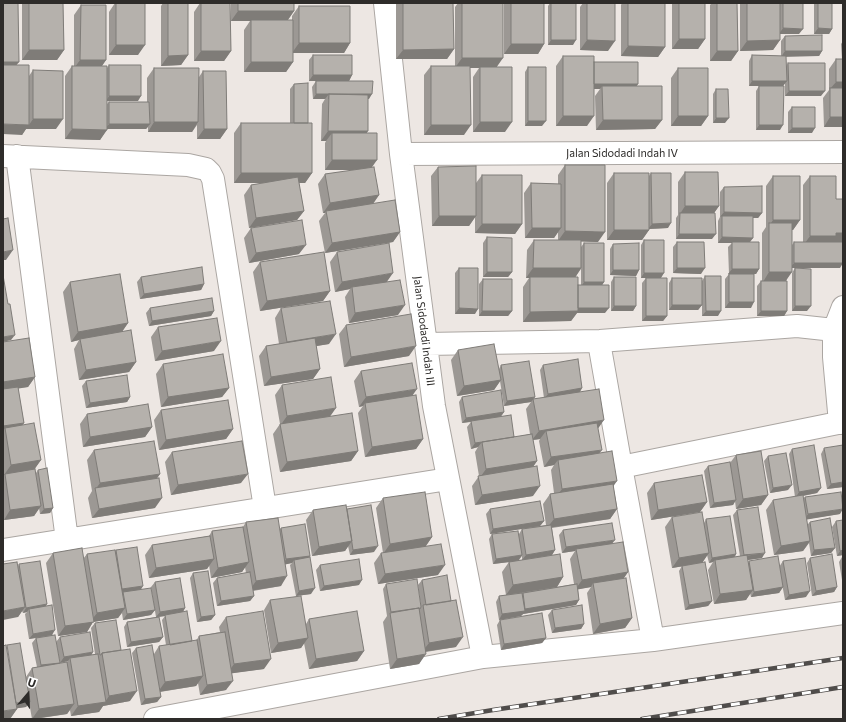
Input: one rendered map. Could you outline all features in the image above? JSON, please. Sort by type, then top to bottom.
[{"type":"street","name":"Jalan Sidodadi Indah III","points":[[385,3],[401,154],[434,406],[483,657]]},
{"type":"street","name":"Jalan Sidodadi Indah IV","points":[[401,154],[843,152]]},
{"type":"street","points":[[68,540],[10,156],[188,165],[206,170],[210,173],[213,179],[265,508]]},
{"type":"street","points":[[621,467],[842,422],[834,357],[834,330],[843,307]]},
{"type":"street","points":[[426,344],[600,341],[797,326],[834,330]]},
{"type":"street","points":[[600,341],[621,467],[653,640]]},
{"type":"street","points":[[3,550],[448,479]]},
{"type":"street","points":[[155,719],[483,657],[653,640],[843,613]]},
{"type":"building","points":[[3,3],[18,3],[19,62],[3,62]]},
{"type":"building","points":[[29,3],[63,3],[64,50],[29,50]]},
{"type":"building","points":[[116,3],[145,3],[145,45],[116,45]]},
{"type":"building","points":[[168,3],[188,3],[188,55],[168,56]]},
{"type":"building","points":[[201,3],[230,3],[231,51],[201,51]]},
{"type":"building","points":[[238,3],[294,3],[294,11],[238,11]]},
{"type":"building","points":[[403,3],[453,3],[454,49],[403,50]]},
{"type":"building","points":[[462,3],[503,3],[503,58],[462,58]]},
{"type":"building","points":[[511,3],[544,3],[544,44],[511,44]]},
{"type":"building","points":[[551,3],[576,3],[576,40],[551,40]]},
{"type":"building","points":[[587,3],[615,3],[615,41],[587,40]]},
{"type":"building","points":[[628,3],[665,3],[665,47],[628,46]]},
{"type":"building","points":[[679,3],[705,3],[705,39],[679,39]]},
{"type":"building","points":[[717,3],[737,3],[738,51],[717,51]]},
{"type":"building","points":[[747,3],[780,3],[780,40],[747,41]]},
{"type":"building","points":[[783,3],[803,3],[803,29],[783,28]]},
{"type":"building","points":[[818,3],[832,3],[832,29],[818,28]]},
{"type":"building","points":[[81,5],[106,5],[106,60],[80,60]]},
{"type":"building","points":[[299,6],[350,6],[350,43],[299,43]]},
{"type":"building","points":[[251,20],[293,20],[293,62],[251,62]]},
{"type":"building","points":[[822,35],[822,51],[785,51],[785,36]]},
{"type":"building","points":[[313,55],[352,55],[352,75],[313,75]]},
{"type":"building","points":[[752,55],[786,56],[787,81],[752,81]]},
{"type":"building","points":[[563,56],[594,56],[594,116],[563,116]]},
{"type":"building","points":[[836,59],[843,59],[843,82],[836,82]]},
{"type":"building","points":[[594,62],[638,62],[638,84],[594,84]]},
{"type":"building","points":[[788,63],[825,63],[825,91],[789,91]]},
{"type":"building","points":[[3,65],[29,65],[29,125],[3,124]]},
{"type":"building","points":[[109,65],[141,65],[141,96],[109,96]]},
{"type":"building","points":[[72,66],[107,66],[107,130],[72,129]]},
{"type":"building","points":[[431,66],[470,66],[471,125],[431,125]]},
{"type":"building","points":[[480,67],[512,67],[512,122],[480,122]]},
{"type":"building","points":[[528,67],[546,67],[546,121],[528,121]]},
{"type":"building","points":[[154,68],[199,68],[198,122],[154,122]]},
{"type":"building","points":[[678,68],[708,68],[708,116],[678,116]]},
{"type":"building","points":[[33,70],[63,71],[63,119],[33,119]]},
{"type":"building","points":[[203,71],[226,71],[227,129],[204,129]]},
{"type":"building","points":[[316,81],[373,81],[372,94],[316,94]]},
{"type":"building","points":[[308,83],[308,123],[294,123],[294,84]]},
{"type":"building","points":[[602,86],[662,86],[662,120],[603,120]]},
{"type":"building","points":[[759,86],[784,86],[783,125],[759,125]]},
{"type":"building","points":[[830,88],[843,88],[843,117],[830,117]]},
{"type":"building","points":[[716,89],[728,89],[729,118],[716,118]]},
{"type":"building","points":[[329,94],[368,95],[368,131],[328,131]]},
{"type":"building","points":[[109,102],[149,102],[150,124],[109,124]]},
{"type":"building","points":[[792,107],[815,107],[815,128],[792,128]]},
{"type":"building","points":[[241,123],[312,123],[312,173],[241,173]]},
{"type":"building","points":[[332,133],[377,133],[377,160],[332,160]]},
{"type":"building","points":[[565,165],[605,165],[605,232],[565,231]]},
{"type":"building","points":[[476,166],[476,216],[439,216],[438,167]]},
{"type":"building","points":[[374,167],[379,195],[330,203],[325,174]]},
{"type":"building","points":[[685,172],[718,172],[719,206],[685,206]]},
{"type":"building","points":[[614,173],[649,173],[649,230],[614,230]]},
{"type":"building","points":[[651,173],[671,173],[671,223],[652,224]]},
{"type":"building","points":[[482,175],[522,175],[522,224],[482,224]]},
{"type":"building","points":[[773,176],[800,176],[800,220],[773,220]]},
{"type":"building","points":[[810,176],[836,176],[836,199],[843,199],[843,233],[836,233],[836,236],[810,236]]},
{"type":"building","points":[[298,177],[304,211],[256,218],[251,185]]},
{"type":"building","points":[[531,183],[561,184],[561,228],[532,228]]},
{"type":"building","points":[[762,186],[762,213],[724,212],[724,187]]},
{"type":"building","points":[[395,200],[400,232],[332,243],[326,211]]},
{"type":"building","points":[[680,213],[715,213],[716,234],[679,234]]},
{"type":"building","points":[[722,216],[753,216],[753,238],[722,237]]},
{"type":"building","points":[[8,218],[13,250],[3,252],[3,219]]},
{"type":"building","points":[[302,220],[306,245],[256,253],[251,228]]},
{"type":"building","points":[[769,223],[792,223],[792,272],[769,272]]},
{"type":"building","points":[[487,237],[512,238],[512,272],[487,272]]},
{"type":"building","points":[[534,240],[581,240],[581,268],[533,268]]},
{"type":"building","points":[[644,240],[664,240],[664,273],[644,273]]},
{"type":"building","points":[[677,242],[704,242],[705,268],[677,268]]},
{"type":"building","points":[[732,242],[759,242],[759,269],[732,269]]},
{"type":"building","points":[[794,242],[843,242],[843,263],[794,263]]},
{"type":"building","points":[[389,243],[393,273],[342,282],[337,252]]},
{"type":"building","points":[[584,243],[604,243],[604,282],[584,282]]},
{"type":"building","points":[[639,243],[639,270],[613,270],[613,244]]},
{"type":"building","points":[[324,252],[330,291],[267,301],[260,262]]},
{"type":"building","points":[[202,267],[204,284],[144,294],[141,277]]},
{"type":"building","points":[[459,268],[478,268],[478,309],[459,308]]},
{"type":"building","points":[[795,268],[811,269],[811,306],[795,306]]},
{"type":"building","points":[[120,274],[128,323],[78,332],[70,282]]},
{"type":"building","points":[[729,274],[754,274],[754,302],[729,302]]},
{"type":"building","points":[[3,275],[15,335],[3,337]]},
{"type":"building","points":[[705,276],[721,276],[721,311],[706,311]]},
{"type":"building","points":[[530,277],[578,277],[578,311],[530,312]]},
{"type":"building","points":[[614,277],[636,277],[636,306],[614,306]]},
{"type":"building","points":[[646,278],[667,278],[667,316],[646,316]]},
{"type":"building","points":[[672,278],[702,278],[702,305],[672,305]]},
{"type":"building","points":[[483,279],[512,279],[512,311],[482,311]]},
{"type":"building","points":[[400,280],[405,305],[355,313],[352,287]]},
{"type":"building","points":[[761,281],[787,281],[787,311],[761,311]]},
{"type":"building","points":[[578,285],[609,285],[609,308],[578,308]]},
{"type":"building","points":[[212,298],[214,311],[152,321],[150,308]]},
{"type":"building","points":[[330,301],[336,334],[287,342],[281,308]]},
{"type":"building","points":[[411,314],[416,346],[351,357],[346,325]]},
{"type":"building","points":[[217,318],[221,341],[162,351],[158,327]]},
{"type":"building","points":[[131,330],[136,362],[86,370],[80,339]]},
{"type":"building","points":[[29,338],[35,377],[3,382],[3,342]]},
{"type":"building","points":[[315,338],[320,369],[271,377],[266,346]]},
{"type":"building","points":[[494,344],[501,380],[464,386],[458,350]]},
{"type":"building","points":[[223,354],[229,388],[168,397],[163,364]]},
{"type":"building","points":[[578,359],[582,388],[548,394],[543,365]]},
{"type":"building","points":[[529,361],[535,397],[507,401],[501,365]]},
{"type":"building","points":[[412,363],[417,389],[366,397],[361,371]]},
{"type":"building","points":[[127,375],[130,397],[90,403],[86,381]]},
{"type":"building","points":[[331,377],[336,408],[287,416],[282,385]]},
{"type":"building","points":[[18,387],[24,423],[3,426],[3,389]]},
{"type":"building","points":[[599,389],[604,420],[539,431],[533,399]]},
{"type":"building","points":[[501,390],[504,412],[466,418],[462,397]]},
{"type":"building","points":[[416,395],[423,439],[372,447],[365,403]]},
{"type":"building","points":[[228,400],[233,429],[166,440],[161,410]]},
{"type":"building","points":[[148,404],[152,427],[90,437],[87,414]]},
{"type":"building","points":[[352,413],[358,451],[287,462],[280,424]]},
{"type":"building","points":[[511,415],[514,437],[475,443],[471,421]]},
{"type":"building","points":[[34,423],[41,460],[11,465],[5,428]]},
{"type":"building","points":[[597,423],[602,450],[551,457],[546,431]]},
{"type":"building","points":[[532,434],[537,461],[486,469],[482,442]]},
{"type":"building","points":[[154,441],[160,474],[100,483],[94,450]]},
{"type":"building","points":[[242,441],[248,474],[178,485],[172,452]]},
{"type":"building","points":[[814,445],[821,488],[799,492],[792,449]]},
{"type":"building","points":[[843,445],[843,482],[831,484],[824,448]]},
{"type":"building","points":[[612,451],[617,481],[562,489],[558,460]]},
{"type":"building","points":[[761,451],[768,495],[743,499],[736,455]]},
{"type":"building","points":[[786,453],[792,485],[773,488],[768,456]]},
{"type":"building","points":[[730,462],[736,500],[714,503],[708,466]]},
{"type":"building","points":[[537,466],[540,486],[482,495],[478,476]]},
{"type":"building","points":[[47,468],[53,508],[44,509],[38,470]]},
{"type":"building","points":[[35,469],[41,506],[10,510],[5,474]]},
{"type":"building","points":[[702,475],[707,502],[658,510],[654,483]]},
{"type":"building","points":[[159,478],[162,498],[99,509],[95,488]]},
{"type":"building","points":[[613,484],[617,509],[554,519],[550,494]]},
{"type":"building","points":[[425,492],[432,537],[390,544],[383,498]]},
{"type":"building","points":[[841,492],[843,509],[808,514],[805,497]]},
{"type":"building","points":[[803,495],[810,541],[781,546],[773,500]]},
{"type":"building","points":[[540,501],[544,521],[493,529],[490,509]]},
{"type":"building","points":[[346,505],[352,541],[319,547],[313,510]]},
{"type":"building","points":[[371,505],[378,546],[353,550],[347,509]]},
{"type":"building","points":[[758,507],[765,553],[744,555],[737,510]]},
{"type":"building","points":[[702,512],[709,553],[679,558],[672,517]]},
{"type":"building","points":[[730,516],[736,554],[712,558],[706,519]]},
{"type":"building","points":[[278,518],[287,576],[256,581],[246,522]]},
{"type":"building","points":[[830,518],[835,548],[814,550],[810,522]]},
{"type":"building","points":[[843,520],[843,550],[840,551],[836,521]]},
{"type":"building","points":[[612,523],[615,540],[566,547],[563,530]]},
{"type":"building","points":[[305,524],[310,556],[286,559],[281,528]]},
{"type":"building","points":[[551,525],[555,550],[526,555],[522,529]]},
{"type":"building","points":[[243,527],[249,562],[218,568],[212,531]]},
{"type":"building","points":[[518,531],[522,555],[496,559],[492,534]]},
{"type":"building","points":[[210,536],[214,559],[156,568],[152,545]]},
{"type":"building","points":[[623,542],[628,572],[582,580],[576,549]]},
{"type":"building","points":[[441,544],[445,565],[385,574],[381,553]]},
{"type":"building","points":[[137,547],[143,586],[122,589],[116,550]]},
{"type":"building","points":[[82,548],[94,622],[65,626],[53,553]]},
{"type":"building","points":[[115,550],[125,608],[97,613],[87,554]]},
{"type":"building","points":[[560,554],[563,577],[513,585],[509,562]]},
{"type":"building","points":[[832,554],[837,587],[816,591],[810,558]]},
{"type":"building","points":[[747,555],[753,590],[720,594],[715,560]]},
{"type":"building","points":[[778,556],[783,587],[754,592],[749,561]]},
{"type":"building","points":[[310,557],[315,588],[299,591],[294,560]]},
{"type":"building","points":[[805,558],[810,591],[789,595],[783,561]]},
{"type":"building","points":[[359,559],[362,580],[324,586],[320,565]]},
{"type":"building","points":[[40,561],[47,604],[26,608],[19,564]]},
{"type":"building","points":[[17,562],[25,607],[3,611],[3,564]]},
{"type":"building","points":[[705,562],[712,601],[689,605],[682,566]]},
{"type":"building","points":[[208,571],[215,615],[201,617],[193,573]]},
{"type":"building","points":[[250,572],[254,596],[221,601],[217,578]]},
{"type":"building","points":[[447,575],[451,601],[426,605],[422,580]]},
{"type":"building","points":[[180,578],[185,608],[160,612],[155,582]]},
{"type":"building","points":[[626,578],[632,618],[600,624],[593,583]]},
{"type":"building","points":[[417,579],[420,609],[391,612],[386,584]]},
{"type":"building","points":[[577,584],[579,600],[525,609],[523,593]]},
{"type":"building","points":[[151,588],[155,610],[127,614],[123,592]]},
{"type":"building","points":[[522,593],[525,611],[502,614],[499,596]]},
{"type":"building","points":[[301,596],[308,638],[278,643],[270,600]]},
{"type":"building","points":[[456,600],[463,637],[429,643],[423,605]]},
{"type":"building","points":[[52,605],[55,630],[33,634],[29,609]]},
{"type":"building","points":[[582,605],[584,624],[555,628],[552,610]]},
{"type":"building","points":[[419,608],[426,654],[397,659],[390,613]]},
{"type":"building","points":[[187,611],[192,641],[170,645],[165,615]]},
{"type":"building","points":[[263,611],[271,659],[234,664],[226,617]]},
{"type":"building","points":[[357,611],[364,651],[316,659],[309,619]]},
{"type":"building","points":[[542,613],[546,638],[504,644],[500,620]]},
{"type":"building","points":[[159,617],[163,637],[131,642],[127,622]]},
{"type":"building","points":[[116,620],[121,650],[102,653],[100,655],[95,623]]},
{"type":"building","points":[[90,632],[93,652],[64,657],[60,637]]},
{"type":"building","points":[[225,632],[233,681],[207,685],[199,636]]},
{"type":"building","points":[[55,635],[60,663],[41,665],[36,638]]},
{"type":"building","points":[[197,640],[203,676],[165,682],[159,646]]},
{"type":"building","points":[[20,643],[30,702],[16,703],[7,645]]},
{"type":"building","points":[[6,645],[17,709],[3,711],[3,646]]},
{"type":"building","points":[[152,645],[161,697],[145,699],[136,648]]},
{"type":"building","points":[[130,649],[137,691],[109,696],[102,653]]},
{"type":"building","points":[[98,654],[106,702],[78,706],[70,658]]},
{"type":"building","points":[[67,662],[74,704],[39,709],[32,668]]},
{"type":"railway","points":[[439,719],[843,658]]},
{"type":"railway","points":[[642,719],[843,687]]}]
